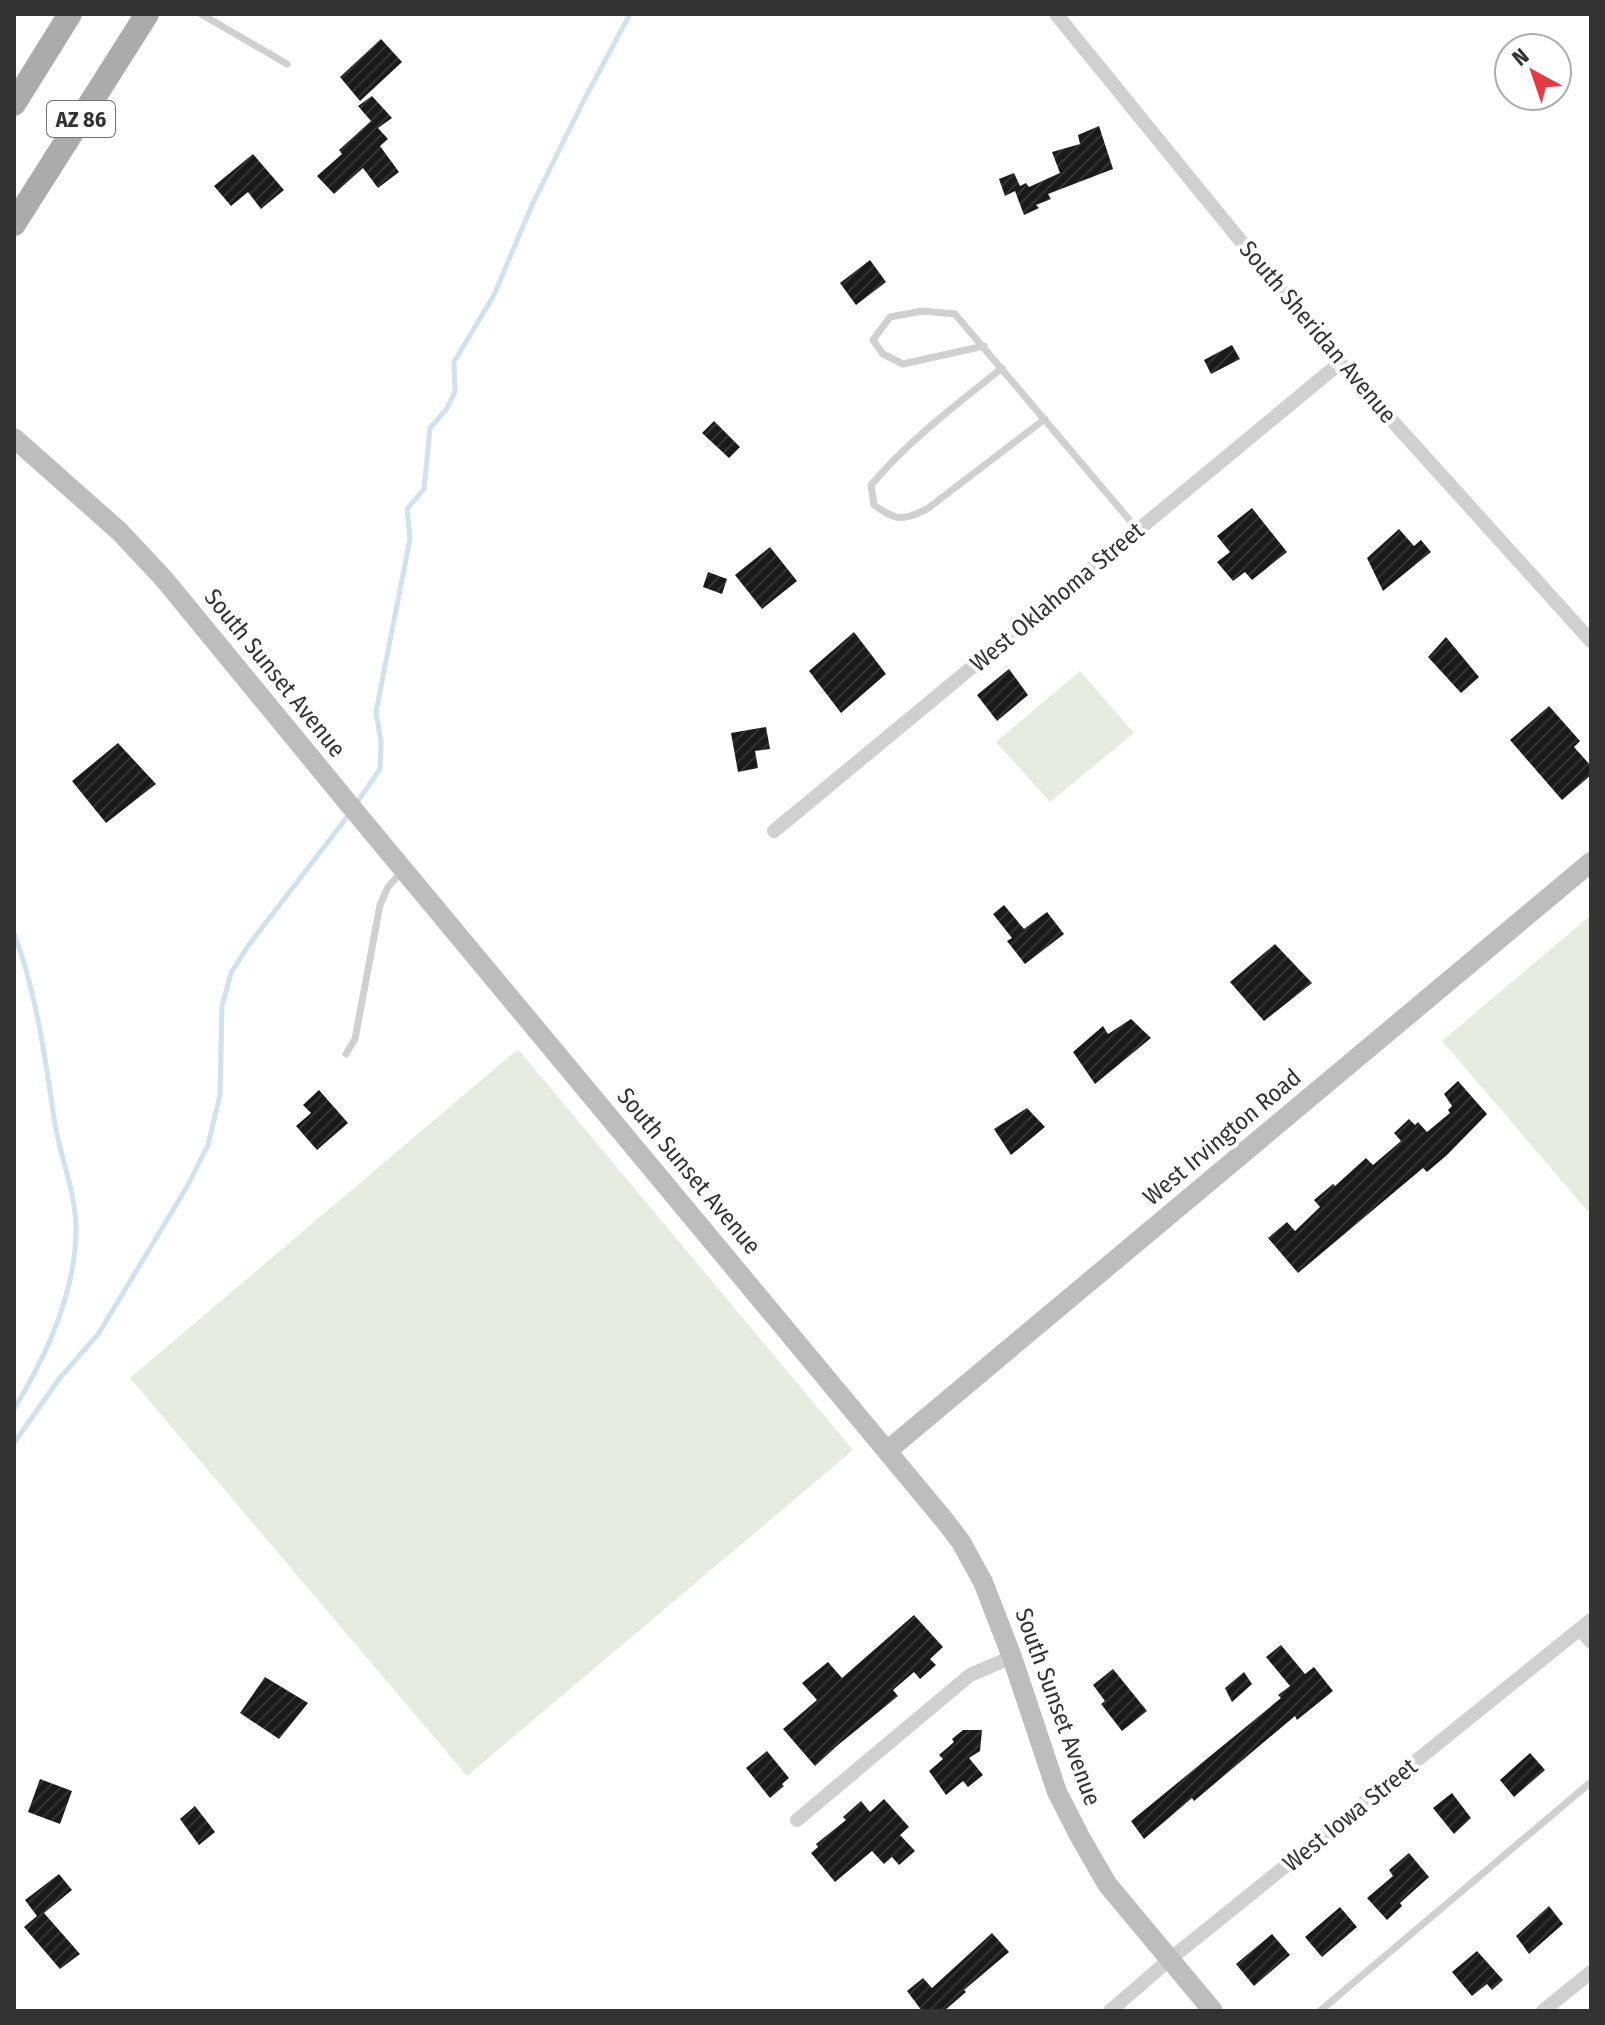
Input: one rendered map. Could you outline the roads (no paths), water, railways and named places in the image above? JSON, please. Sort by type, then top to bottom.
[{"type":"main road","name":"AZ 86","points":[[14,104],[70,14]]},
{"type":"main road","name":"AZ 86","points":[[14,224],[147,14]]},
{"type":"street","name":"South Sheridan Avenue","points":[[1056,14],[1340,363],[1591,641]]},
{"type":"street","name":"West Oklahoma Street","points":[[774,831],[1340,363]]},
{"type":"street","name":"South Sunset Avenue","points":[[14,438],[119,531],[164,579],[961,1542],[983,1582],[1012,1657],[1057,1792],[1080,1837],[1107,1884],[1213,2011]]},
{"type":"street","name":"West Irvington Road","points":[[887,1451],[1591,862]]},
{"type":"street","points":[[1585,1624],[1591,1642]]},
{"type":"street","name":"West Iowa Street","points":[[1110,2011],[1585,1624]]},
{"type":"street","points":[[797,1820],[970,1675],[1012,1657]]},
{"type":"street","points":[[1543,2011],[1591,1972]]},
{"type":"lane","points":[[201,14],[287,64]]},
{"type":"lane","points":[[984,346],[903,364],[883,354],[873,340],[890,317],[923,311],[955,314],[984,346],[1138,530]]},
{"type":"lane","points":[[1002,368],[908,444],[884,469],[871,485],[874,505],[890,516],[907,519],[927,509],[1045,419]]},
{"type":"lane","points":[[346,1054],[355,1039],[380,905],[388,887],[404,868]]},
{"type":"lane","points":[[1320,2011],[1591,1782]]},
{"type":"waterway","points":[[356,804],[380,769],[381,742],[376,712],[410,539],[407,509],[424,489],[430,428],[446,410],[455,392],[454,362],[494,295],[532,205],[630,14]]},
{"type":"waterway","points":[[14,1443],[59,1379],[99,1333],[188,1185],[208,1145],[220,1095],[222,1006],[231,973],[248,946],[351,812]]},
{"type":"waterway","points":[[14,933],[39,1024],[56,1131],[73,1199],[76,1226],[71,1274],[58,1322],[38,1367],[14,1409]]}]
